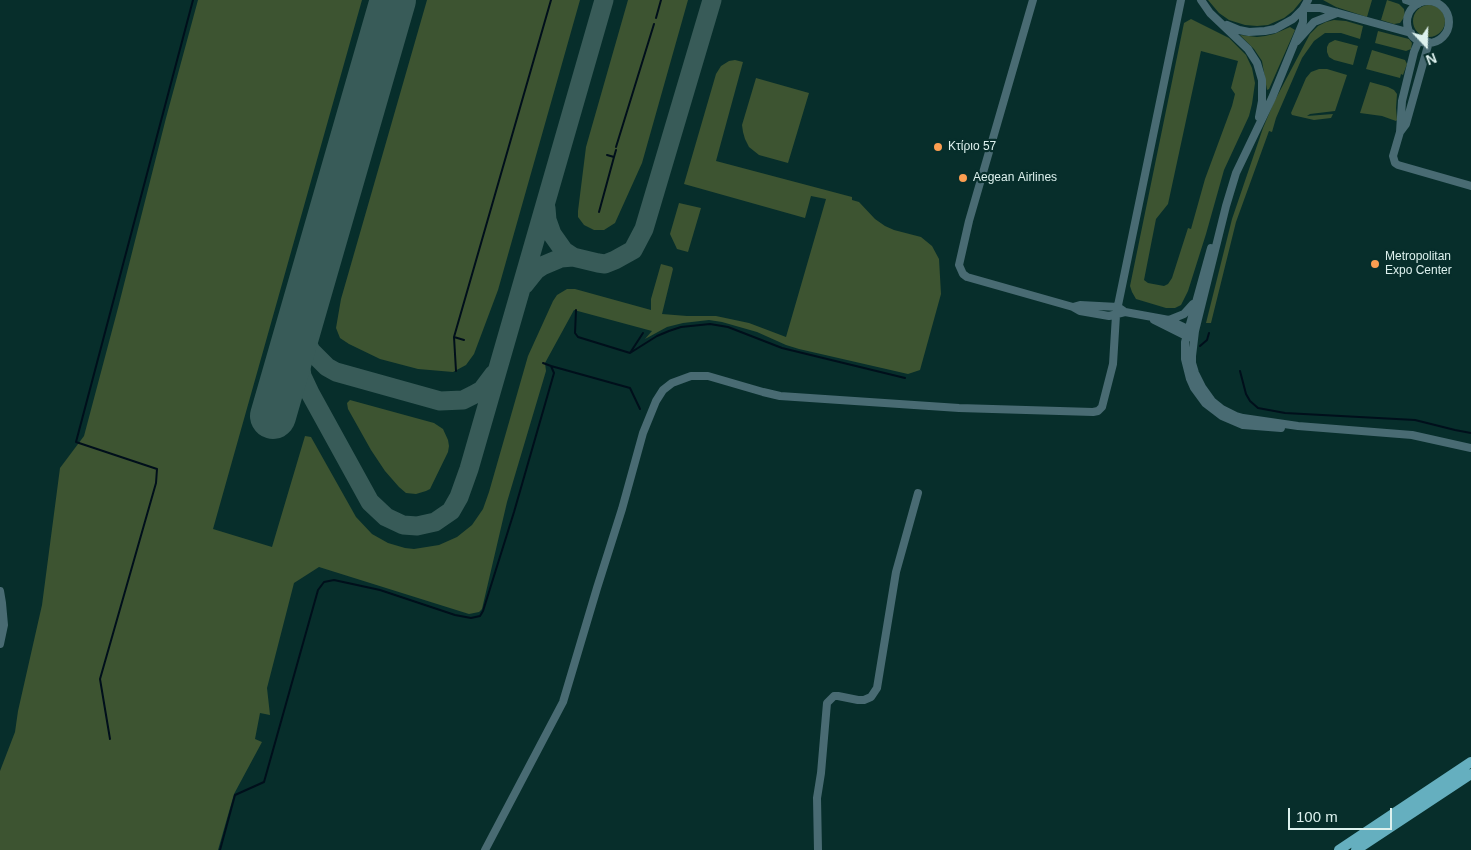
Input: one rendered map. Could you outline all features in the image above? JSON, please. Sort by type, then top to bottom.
[{"type":"main road","points":[[1339,850],[1471,762]]},
{"type":"main road","points":[[1356,850],[1471,774]]},
{"type":"street","points":[[1033,0],[969,221],[959,265],[963,274],[967,277],[1086,312],[1109,316],[1120,311],[1169,320],[1191,334]]},
{"type":"street","points":[[485,850],[563,702],[622,510],[643,433],[652,407],[663,390],[672,383],[684,378],[708,376],[780,396],[959,408],[1093,412],[1098,411],[1102,407],[1113,364],[1120,311],[1181,0]]},
{"type":"street","points":[[1201,0],[1210,13],[1253,55],[1260,71],[1262,101],[1256,129]]},
{"type":"street","points":[[1220,22],[1234,29],[1265,31],[1293,19],[1308,0]]},
{"type":"street","points":[[1406,0],[1418,4]]},
{"type":"street","points":[[1303,8],[1320,8],[1338,12],[1411,33],[1419,40],[1429,42],[1437,40],[1446,33],[1449,25],[1448,17],[1443,7],[1436,2],[1427,1],[1414,7],[1409,14],[1408,24],[1411,33]]},
{"type":"street","points":[[1303,8],[1303,22],[1272,98],[1236,173],[1191,334],[1184,349],[1186,368],[1199,396],[1222,416],[1242,425],[1284,428],[1298,426],[1412,435],[1471,448]]},
{"type":"street","points":[[1294,44],[1314,22],[1338,12]]},
{"type":"street","points":[[1419,40],[1414,52],[1402,101],[1400,132],[1393,160],[1398,165],[1471,186]]},
{"type":"street","points":[[1400,132],[1406,124],[1429,42]]},
{"type":"street","points":[[1191,334],[1196,300],[1216,232],[1222,221]]},
{"type":"street","points":[[1169,320],[1184,314],[1196,300]]},
{"type":"street","points":[[1145,316],[1191,334]]},
{"type":"street","points":[[818,850],[817,798],[827,703],[834,696],[864,700],[871,697],[877,688],[896,572],[918,494]]},
{"type":"street","points":[[0,591],[4,625],[0,644]]},
{"type":"green space","points":[[198,0],[362,0],[213,529],[272,547],[305,436],[311,437],[356,517],[372,534],[388,543],[414,549],[439,545],[457,537],[472,525],[483,509],[528,356],[553,301],[557,295],[567,289],[575,289],[651,310],[651,299],[661,264],[673,269],[662,314],[716,316],[749,323],[786,337],[826,199],[811,196],[805,218],[684,184],[716,74],[721,66],[729,61],[743,62],[716,161],[852,197],[852,200],[859,202],[875,219],[885,226],[921,237],[932,246],[939,259],[941,294],[920,370],[908,374],[799,349],[757,332],[722,322],[709,320],[683,323],[667,327],[645,339],[652,331],[574,310],[545,363],[546,371],[507,502],[482,609],[479,612],[469,614],[319,567],[294,583],[267,688],[270,715],[260,713],[255,739],[262,742],[234,794],[218,850],[0,850],[0,771],[15,732],[42,605],[60,468],[84,436]]},
{"type":"green space","points":[[427,0],[580,0],[498,290],[474,354],[466,365],[453,372],[418,369],[380,359],[340,338],[336,328],[341,299]]},
{"type":"green space","points":[[628,0],[688,0],[642,163],[615,223],[604,230],[594,230],[584,225],[578,217],[586,147]]},
{"type":"green space","points":[[1208,0],[1302,0],[1284,18],[1268,25],[1257,26],[1245,25],[1229,20],[1219,13]]},
{"type":"green space","points":[[1323,0],[1372,0],[1367,17],[1336,7]]},
{"type":"green space","points":[[1387,0],[1399,4],[1404,9],[1405,16],[1400,23],[1394,24],[1381,20]]},
{"type":"green space","points":[[1429,5],[1441,9],[1445,21],[1441,33],[1429,37],[1417,33],[1413,21],[1417,9]]},
{"type":"green space","points":[[1191,19],[1229,38],[1246,55],[1252,68],[1255,83],[1249,116],[1224,170],[1188,291],[1181,305],[1175,308],[1166,308],[1136,299],[1130,286],[1184,23]],"holes":[[[1201,51],[1238,61],[1231,88],[1235,94],[1232,106],[1205,179],[1191,229],[1188,228],[1172,278],[1164,286],[1148,283],[1144,280],[1156,219],[1168,204]]]},
{"type":"green space","points":[[1334,20],[1363,26],[1360,39],[1341,33],[1325,33],[1314,41],[1302,58],[1276,118],[1272,132],[1269,131],[1236,222],[1211,323],[1206,323],[1232,219],[1263,128],[1274,102],[1310,34],[1318,26]]},
{"type":"green space","points":[[1290,27],[1295,30],[1267,90],[1262,61],[1254,49],[1240,35],[1265,36]]},
{"type":"green space","points":[[1378,31],[1409,39],[1412,43],[1411,49],[1406,51],[1375,43]]},
{"type":"green space","points":[[1335,40],[1358,46],[1353,65],[1329,57],[1327,47],[1329,43]]},
{"type":"green space","points":[[1372,50],[1405,60],[1407,64],[1403,75],[1401,74],[1400,78],[1366,69]]},
{"type":"green space","points":[[1327,69],[1347,75],[1335,111],[1307,116],[1333,114],[1331,118],[1314,120],[1292,115],[1291,113],[1306,78],[1311,72]]},
{"type":"green space","points":[[756,78],[809,93],[788,163],[759,155],[749,147],[745,139],[742,125]]},
{"type":"green space","points":[[1370,82],[1388,87],[1397,94],[1396,121],[1382,116],[1360,113]]},
{"type":"green space","points":[[679,203],[701,208],[688,252],[677,249],[670,234]]},
{"type":"green space","points":[[350,400],[434,423],[443,429],[448,440],[448,452],[430,489],[416,494],[406,493],[399,487],[385,471],[371,450],[348,409],[347,403]]},
{"type":"waterway","points":[[110,739],[100,679],[156,483],[157,469],[76,442],[193,0]]},
{"type":"waterway","points":[[456,371],[454,337],[551,0]]},
{"type":"waterway","points":[[656,18],[661,0]]},
{"type":"waterway","points":[[616,147],[654,24]]},
{"type":"waterway","points":[[607,155],[614,157],[616,150]]},
{"type":"waterway","points":[[599,212],[614,157]]},
{"type":"waterway","points":[[576,310],[575,333],[578,337],[630,353],[643,333]]},
{"type":"waterway","points":[[630,353],[657,336],[669,331],[681,327],[710,324],[728,327],[782,348],[905,378]]},
{"type":"waterway","points":[[1200,346],[1207,340],[1209,333]]},
{"type":"waterway","points":[[454,337],[464,340]]},
{"type":"waterway","points":[[220,850],[235,795],[264,782],[318,590],[324,582],[334,580],[380,590],[455,615],[471,618],[480,616],[514,512],[554,373],[551,366],[543,363]]},
{"type":"waterway","points":[[551,366],[630,388],[640,409]]},
{"type":"waterway","points":[[1240,371],[1246,394],[1250,401],[1258,408],[1285,413],[1415,420],[1471,433]]},
{"type":"taxiway","points":[[303,315],[298,350],[302,376],[370,502],[386,517],[403,525],[417,526],[435,522],[451,511],[459,497],[469,469],[604,0]]},
{"type":"taxiway","points":[[524,285],[536,270],[561,258],[573,257],[605,264],[633,250],[644,229],[712,0]]},
{"type":"taxiway","points":[[546,208],[547,220],[552,234],[564,251],[573,257]]},
{"type":"taxiway","points":[[303,328],[304,336],[311,351],[327,367],[336,372],[440,401],[463,400],[482,390],[494,374]]},
{"type":"runway","points":[[273,416],[393,0]]},
{"type":"place","name":"Κτίριο 57","points":[[938,147]]},
{"type":"place","name":"Aegean Airlines","points":[[963,178]]},
{"type":"place","name":"Metropolitan Expo Center","points":[[1375,264]]}]
